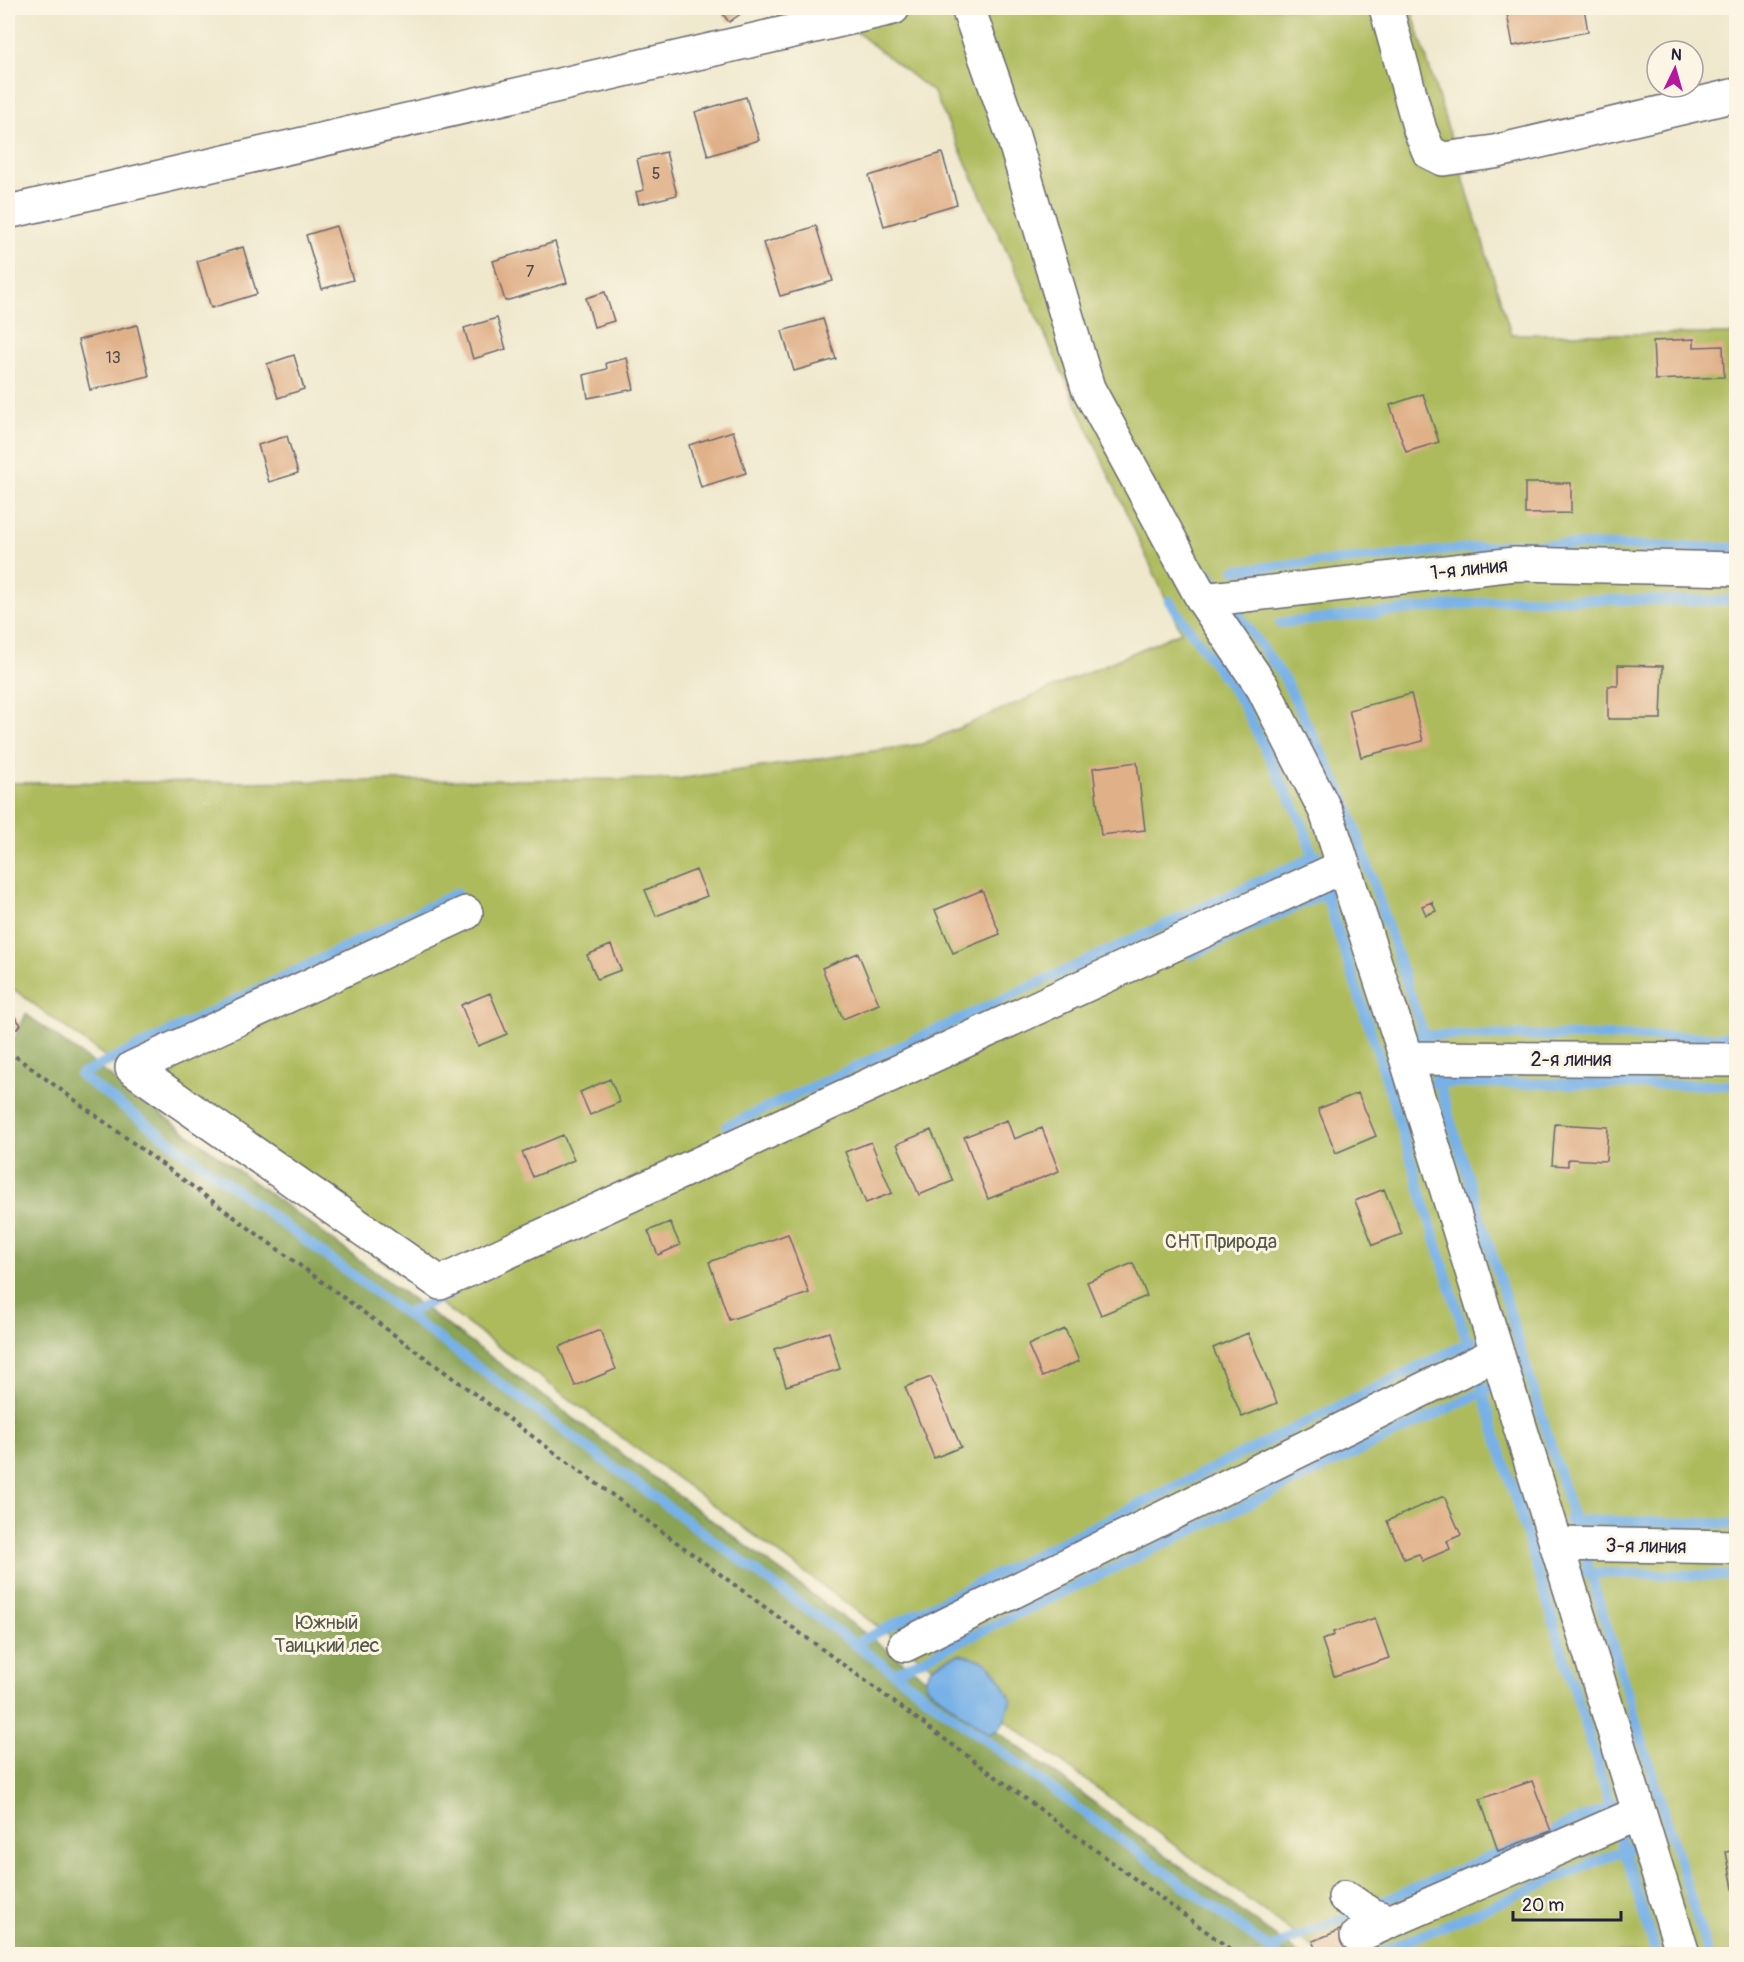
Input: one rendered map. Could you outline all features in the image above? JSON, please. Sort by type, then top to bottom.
[{"type":"street","points":[[8,212],[850,12],[893,8]]},
{"type":"street","points":[[968,8],[1013,136],[1088,388],[1203,600],[1263,688],[1326,812],[1406,1058],[1683,1954]]},
{"type":"street","points":[[1386,8],[1420,130],[1429,152],[1443,159],[1494,152],[1737,95]]},
{"type":"street","name":"1-я линия","points":[[1203,600],[1515,564],[1737,569]]},
{"type":"street","points":[[466,913],[132,1068],[440,1282],[1344,866]]},
{"type":"street","name":"2-я линия","points":[[1406,1058],[1737,1060]]},
{"type":"street","points":[[905,1645],[1497,1353]]},
{"type":"street","name":"3-я линия","points":[[1556,1544],[1737,1548]]},
{"type":"street","points":[[1357,1935],[1639,1813]]},
{"type":"street","points":[[1344,1897],[1371,1915],[1389,1921]]},
{"type":"path","points":[[8,1051],[1237,1954]]},
{"type":"green space","name":"СНТ Природа","points":[[826,8],[1411,8],[1511,334],[1736,334],[1736,1954],[1322,1954],[8,985],[8,783],[678,779],[922,744],[1181,632],[934,93]]},
{"type":"green space","name":"Южный Таицкий лес","points":[[26,1014],[1299,1954],[8,1954],[8,1051]]},
{"type":"water","points":[[959,1654],[979,1659],[992,1668],[1011,1699],[1002,1724],[994,1732],[989,1734],[926,1686],[926,1679],[931,1669],[941,1661]]},
{"type":"building","points":[[718,8],[749,8],[729,22]]},
{"type":"building","points":[[1506,8],[1584,8],[1588,32],[1513,46]]},
{"type":"building","points":[[746,97],[759,140],[708,156],[695,112]]},
{"type":"building","points":[[666,152],[677,195],[639,204],[636,192],[644,190],[637,159]]},
{"type":"building","points":[[942,153],[957,204],[884,226],[869,176]]},
{"type":"building","points":[[336,226],[353,280],[322,289],[306,235]]},
{"type":"building","points":[[816,226],[833,281],[780,296],[763,243]]},
{"type":"building","points":[[555,242],[567,283],[505,301],[493,261]]},
{"type":"building","points":[[243,247],[257,294],[211,308],[197,261]]},
{"type":"building","points":[[605,292],[614,321],[594,327],[586,298]]},
{"type":"building","points":[[497,318],[506,349],[473,359],[464,328]]},
{"type":"building","points":[[823,319],[836,359],[794,371],[782,331]]},
{"type":"building","points":[[137,325],[149,376],[90,390],[78,340]]},
{"type":"building","points":[[1694,339],[1694,347],[1723,346],[1724,377],[1655,380],[1653,341]]},
{"type":"building","points":[[294,355],[304,389],[278,398],[267,364]]},
{"type":"building","points":[[627,358],[634,389],[588,398],[584,375],[607,369],[606,363]]},
{"type":"building","points":[[1423,394],[1439,442],[1406,452],[1390,405]]},
{"type":"building","points":[[733,431],[746,473],[701,487],[689,445]]},
{"type":"building","points":[[287,436],[298,473],[269,482],[258,445]]},
{"type":"building","points":[[1525,483],[1571,483],[1571,513],[1525,514]]},
{"type":"building","points":[[1618,665],[1663,666],[1661,719],[1608,719],[1608,686],[1618,686]]},
{"type":"building","points":[[1411,694],[1423,741],[1361,757],[1349,710]]},
{"type":"building","points":[[1137,762],[1145,830],[1101,835],[1093,768]]},
{"type":"building","points":[[696,870],[707,896],[656,916],[645,890]]},
{"type":"building","points":[[982,890],[1000,934],[953,953],[935,910]]},
{"type":"building","points":[[1432,902],[1436,911],[1426,915],[1422,906]]},
{"type":"building","points":[[611,945],[621,970],[597,979],[587,955]]},
{"type":"building","points":[[858,953],[879,1004],[843,1019],[822,968]]},
{"type":"building","points":[[490,993],[507,1034],[478,1046],[461,1005]]},
{"type":"building","points":[[8,1008],[21,1025],[8,1036]]},
{"type":"building","points":[[610,1079],[620,1102],[590,1115],[580,1092]]},
{"type":"building","points":[[1358,1093],[1376,1136],[1336,1153],[1318,1109]]},
{"type":"building","points":[[1007,1120],[1014,1139],[1042,1128],[1059,1171],[988,1199],[964,1137]]},
{"type":"building","points":[[1555,1124],[1608,1127],[1606,1161],[1568,1159],[1568,1166],[1552,1165]]},
{"type":"building","points":[[931,1130],[953,1181],[919,1195],[897,1144]]},
{"type":"building","points":[[563,1135],[574,1160],[533,1177],[522,1152]]},
{"type":"building","points":[[871,1142],[892,1193],[866,1203],[845,1152]]},
{"type":"building","points":[[1384,1189],[1402,1234],[1373,1245],[1355,1201]]},
{"type":"building","points":[[670,1222],[680,1245],[658,1255],[648,1231]]},
{"type":"building","points":[[788,1234],[809,1293],[729,1320],[709,1262]]},
{"type":"building","points":[[1133,1263],[1147,1296],[1101,1315],[1087,1282]]},
{"type":"building","points":[[1065,1329],[1079,1361],[1042,1377],[1028,1345]]},
{"type":"building","points":[[600,1330],[616,1369],[575,1386],[559,1347]]},
{"type":"building","points":[[829,1332],[840,1369],[786,1386],[774,1349]]},
{"type":"building","points":[[1248,1333],[1277,1403],[1242,1417],[1213,1348]]},
{"type":"building","points":[[931,1377],[961,1447],[934,1458],[905,1387]]},
{"type":"building","points":[[1444,1496],[1461,1535],[1447,1541],[1450,1549],[1422,1561],[1419,1554],[1404,1559],[1387,1521]]},
{"type":"building","points":[[1375,1618],[1389,1658],[1334,1676],[1322,1640],[1334,1635],[1333,1632]]},
{"type":"building","points":[[1532,1781],[1551,1831],[1498,1851],[1480,1799]]},
{"type":"building","points":[[1736,1850],[1736,1898],[1735,1898],[1726,1852]]},
{"type":"building","points":[[1345,1928],[1353,1947],[1334,1954],[1319,1954],[1313,1941]]},
{"type":"waterway","points":[[1235,570],[1515,544],[1736,548]]},
{"type":"waterway","points":[[1208,573],[1283,676],[1347,803],[1429,1051],[1708,1954]]},
{"type":"waterway","points":[[1280,623],[1516,599],[1736,601]]},
{"type":"waterway","points":[[1169,601],[1241,701],[1302,822],[1382,1066],[1656,1954]]},
{"type":"waterway","points":[[727,1126],[1317,855]]},
{"type":"waterway","points":[[1191,955],[1330,891]]},
{"type":"waterway","points":[[457,893],[80,1075],[1277,1954]]},
{"type":"waterway","points":[[1419,1035],[1736,1037]]},
{"type":"waterway","points":[[1434,1083],[1736,1085]]},
{"type":"waterway","points":[[405,1314],[451,1293]]},
{"type":"waterway","points":[[854,1644],[1472,1341]]},
{"type":"waterway","points":[[894,1673],[1491,1388]]},
{"type":"waterway","points":[[1569,1520],[1736,1524]]},
{"type":"waterway","points":[[1584,1573],[1736,1576]]},
{"type":"waterway","points":[[1269,1949],[1616,1804]]},
{"type":"waterway","points":[[1377,1954],[1636,1845]]}]
